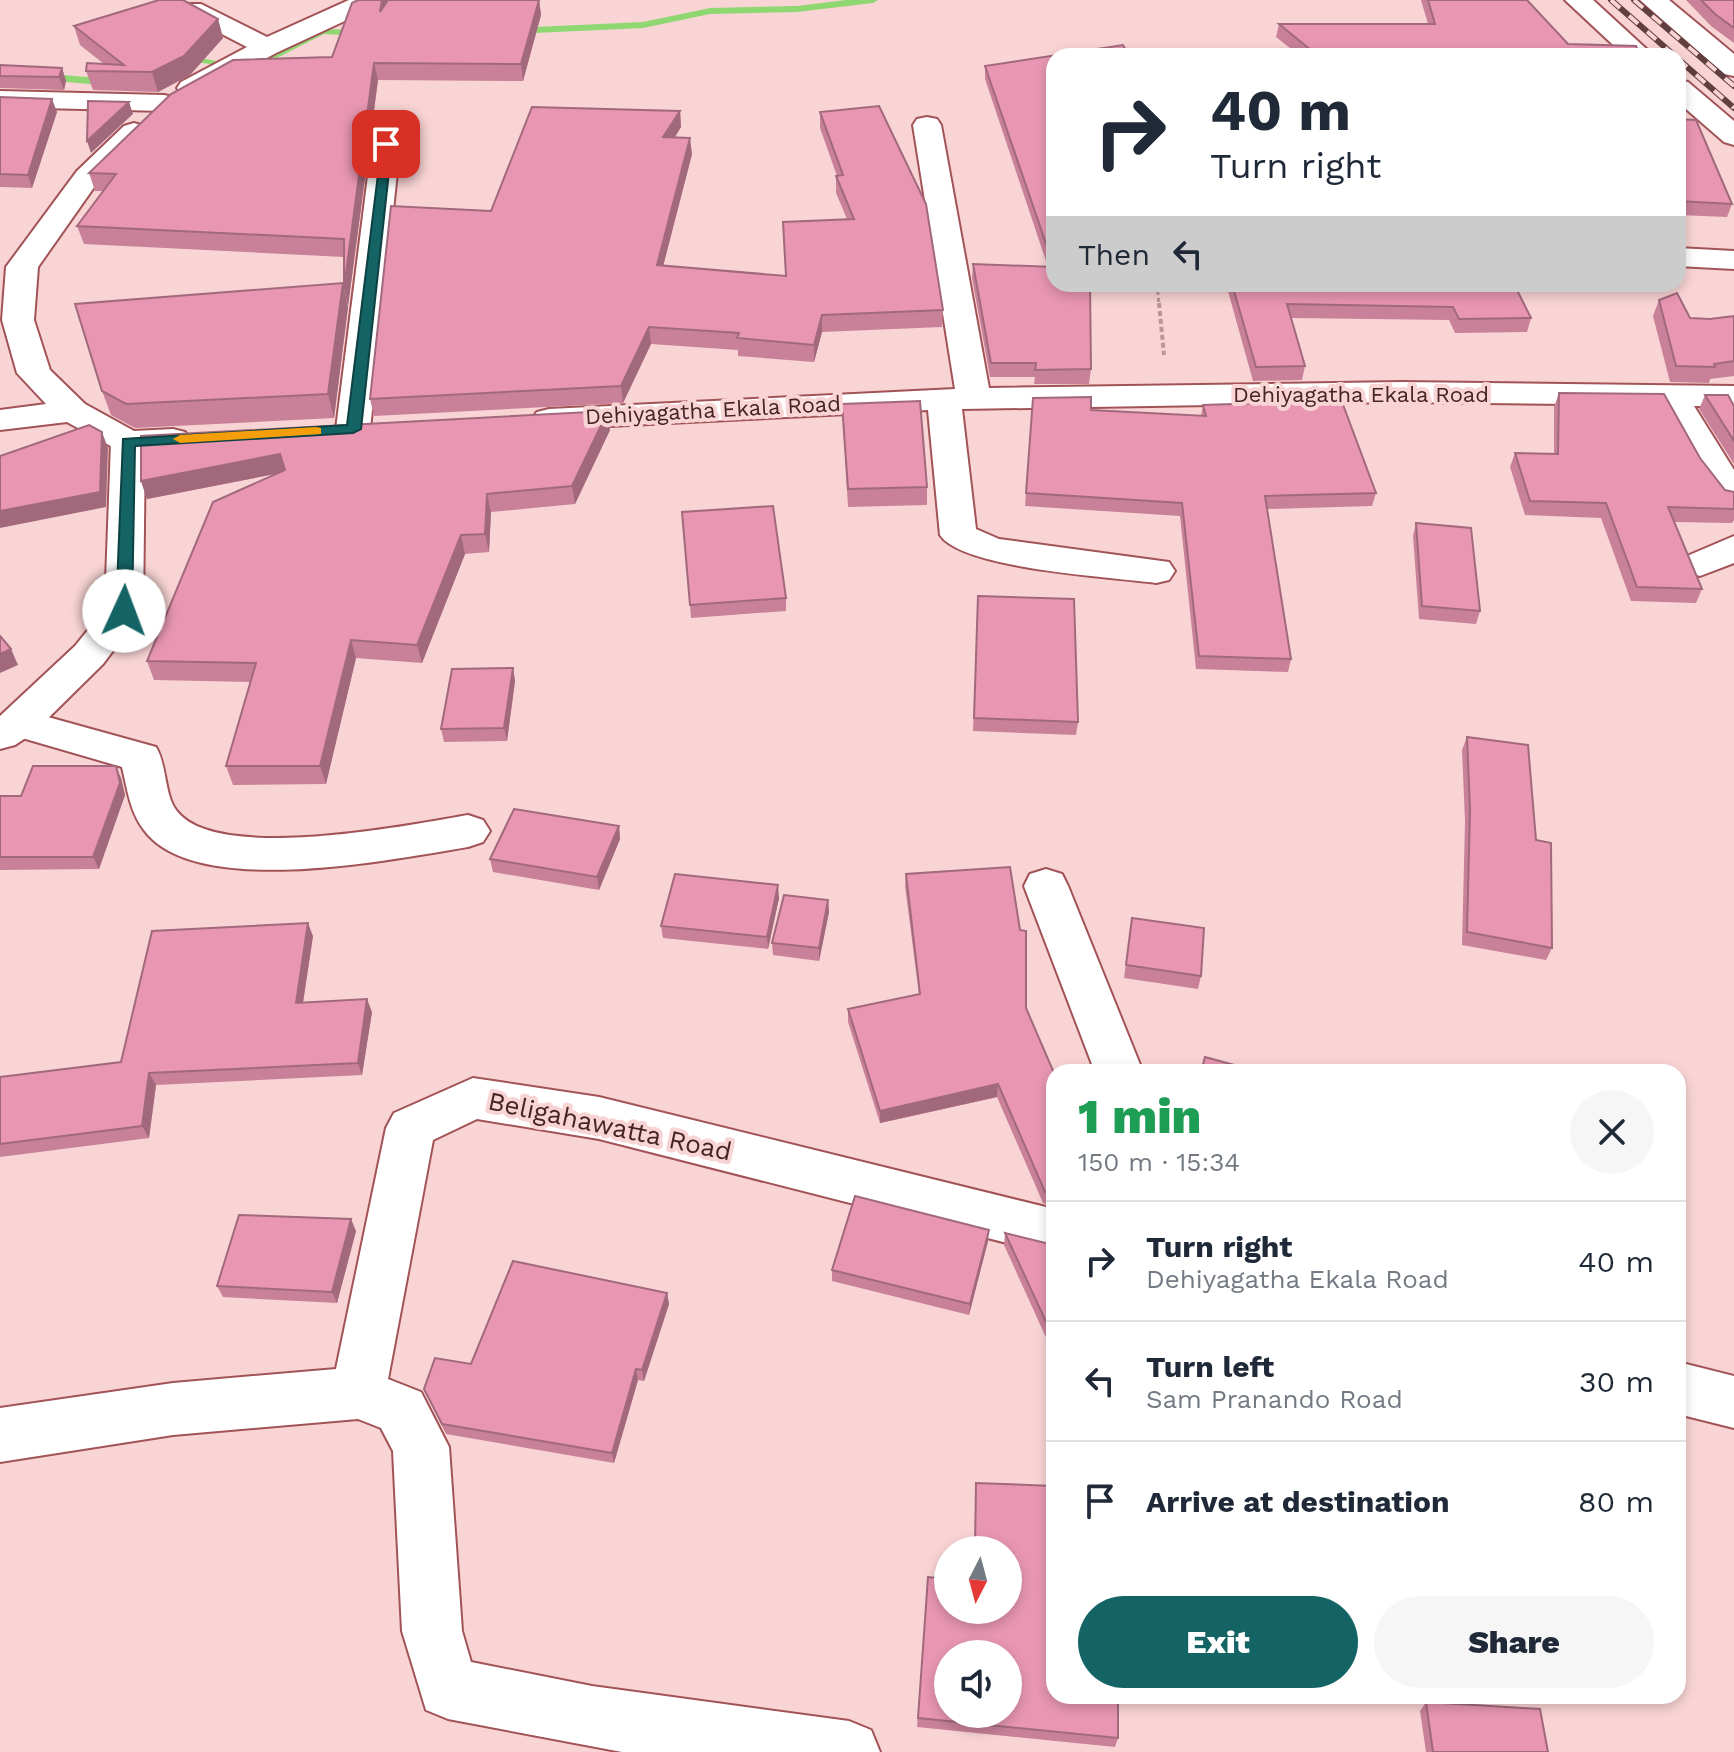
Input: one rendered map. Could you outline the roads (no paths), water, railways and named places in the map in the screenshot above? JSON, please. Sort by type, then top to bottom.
[{"type":"street","points":[[203,438],[128,442],[73,411],[34,373],[18,320],[22,267],[87,177],[164,103],[267,47],[370,0]]},
{"type":"street","points":[[1578,0],[1632,48]]},
{"type":"street","points":[[1653,0],[1734,68]]},
{"type":"street","points":[[192,9],[267,47]]},
{"type":"street","points":[[1686,95],[1734,136]]},
{"type":"street","points":[[0,99],[164,103]]},
{"type":"street","points":[[927,125],[959,399],[958,535],[991,550],[1156,571]]},
{"type":"street","points":[[353,429],[386,144]]},
{"type":"street","points":[[1686,257],[1734,260]]},
{"type":"street","name":"Dehiyagatha Ekala Road","points":[[520,420],[959,399],[1402,392],[1734,396]]},
{"type":"street","points":[[1672,396],[1709,462],[1734,494]]},
{"type":"street","points":[[0,420],[73,411]]},
{"type":"street","points":[[10,729],[89,655],[124,611],[128,442]]},
{"type":"street","points":[[1700,564],[1734,548]]},
{"type":"street","points":[[10,729],[141,757],[159,820],[195,846],[258,855],[321,853],[468,831]]},
{"type":"street","points":[[1046,886],[1116,1064]]},
{"type":"street","name":"Beligahawatta Road","points":[[358,1393],[411,1128],[473,1098],[599,1118],[1046,1230]]},
{"type":"street","points":[[1686,1390],[1734,1402]]},
{"type":"street","points":[[0,1435],[173,1409],[358,1393],[401,1410],[421,1447],[432,1631],[448,1688],[592,1717],[849,1752]]},
{"type":"waterway","points":[[513,31],[643,25],[710,11],[797,9],[873,0]]},
{"type":"waterway","points":[[247,69],[322,31],[363,33]]},
{"type":"waterway","points":[[181,57],[216,62]]},
{"type":"waterway","points":[[0,73],[101,82],[111,76]]},
{"type":"railway","points":[[1611,0],[1666,48]]},
{"type":"railway","points":[[1634,0],[1734,86]]},
{"type":"railway","points":[[1686,66],[1734,108]]}]
